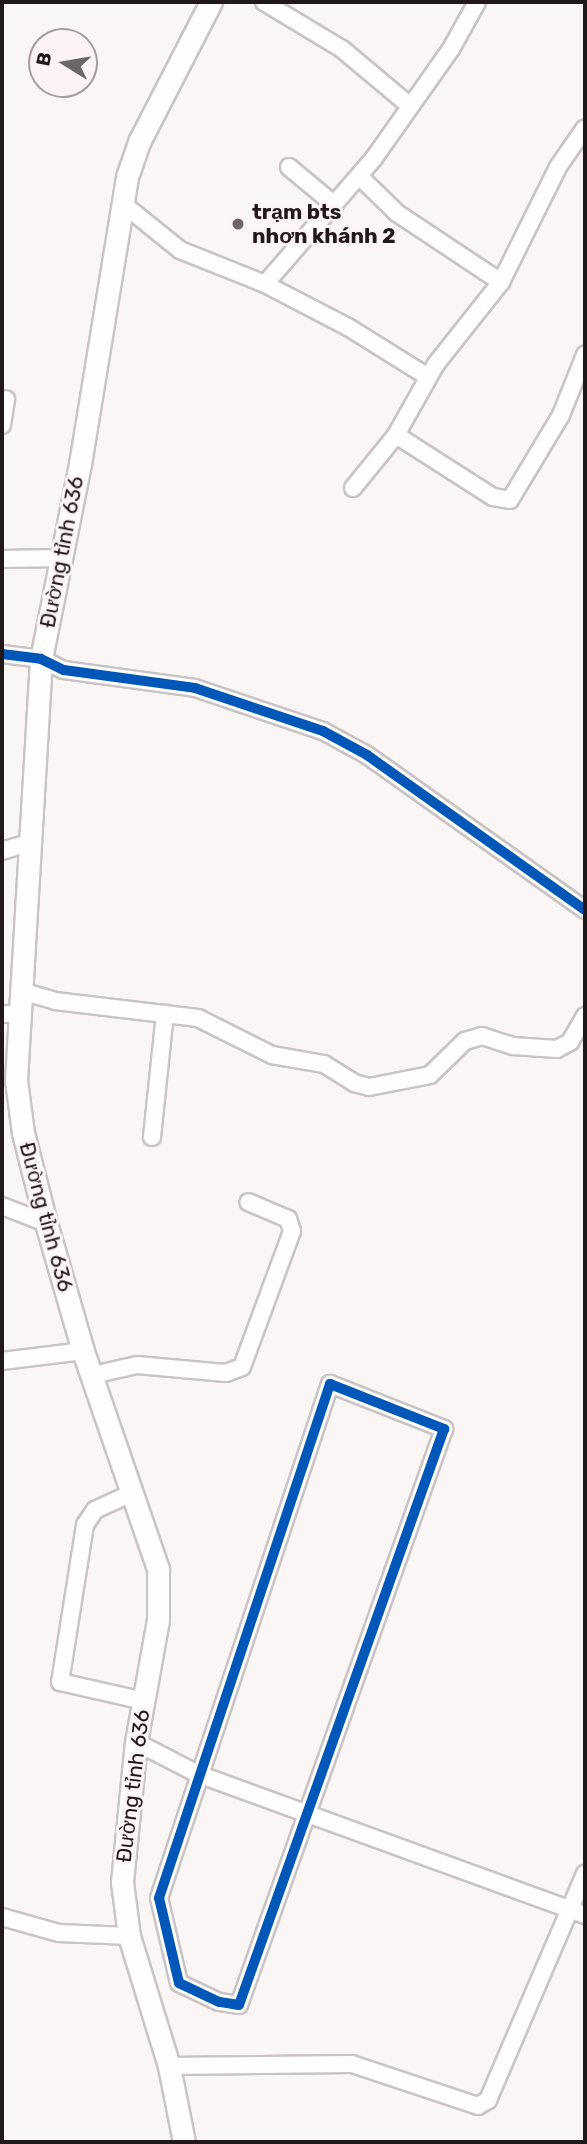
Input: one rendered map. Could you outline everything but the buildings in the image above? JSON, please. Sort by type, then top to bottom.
[{"type":"main road","name":"Đường tỉnh 636","points":[[184,2142],[169,2066],[129,1936],[122,1882],[136,1742],[160,1593],[158,1569],[134,1492],[83,1350],[46,1223],[19,1109],[10,1014],[21,990],[41,659],[108,304],[122,204],[140,140],[211,2]]},
{"type":"street","points":[[264,2],[342,49],[410,107]]},
{"type":"street","points":[[265,284],[331,202],[359,176],[410,107],[477,2]]},
{"type":"street","points":[[353,488],[396,435],[428,377],[501,282],[558,167],[585,128]]},
{"type":"street","points":[[289,167],[331,202]]},
{"type":"street","points":[[359,176],[397,213],[501,282]]},
{"type":"street","points":[[122,204],[180,250],[265,284],[378,343],[428,377]]},
{"type":"street","points":[[396,435],[493,496],[510,500],[561,415],[585,355]]},
{"type":"street","points":[[2,425],[6,399]]},
{"type":"street","points":[[2,559],[60,558]]},
{"type":"street","points":[[2,654],[41,659],[64,670],[138,677],[210,692],[323,731],[366,755],[585,910]]},
{"type":"street","points":[[2,851],[28,843]]},
{"type":"street","points":[[21,990],[55,1001],[198,1018],[272,1055],[324,1064],[354,1083],[369,1087],[430,1075],[475,1037],[556,1049],[570,1042],[585,1016]]},
{"type":"street","points":[[152,1137],[165,1014]]},
{"type":"street","points":[[93,1375],[137,1365],[226,1373],[242,1367],[292,1231],[288,1219],[248,1202]]},
{"type":"street","points":[[2,1206],[46,1223]]},
{"type":"street","points":[[2,1363],[83,1350]]},
{"type":"street","points":[[330,1384],[444,1429],[309,1814],[239,2005],[219,2002],[179,1983],[159,1898],[198,1774],[330,1384]]},
{"type":"street","points":[[134,1492],[95,1510],[85,1525],[60,1682],[144,1701]]},
{"type":"street","points":[[136,1742],[198,1774],[578,1912]]},
{"type":"street","points":[[169,2066],[352,2064],[478,2106],[488,2100],[578,1912],[585,1874]]},
{"type":"street","points":[[2,1917],[59,1933],[129,1936]]},
{"type":"cycle path","points":[[2,654],[41,659],[64,670],[195,688],[323,731],[367,755],[585,910]]},
{"type":"cycle path","points":[[330,1384],[444,1429],[239,2005],[219,2002],[179,1983],[159,1898],[330,1384]]},
{"type":"place","name":"trạm bts nhơn khánh 2","points":[[238,224]]}]
